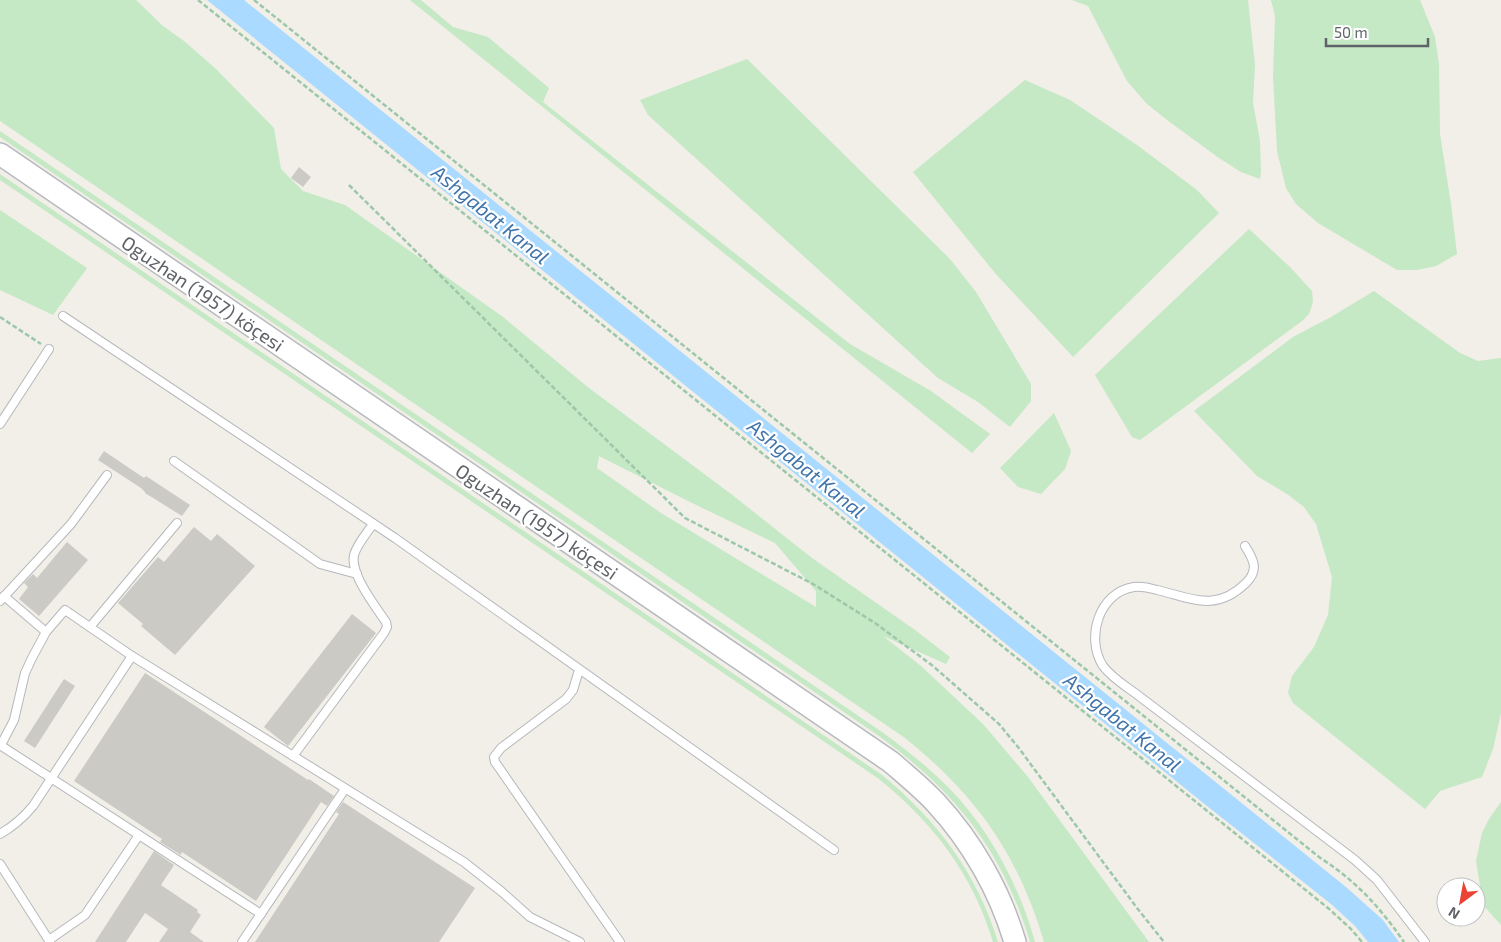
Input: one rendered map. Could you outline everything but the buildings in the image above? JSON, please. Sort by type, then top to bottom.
[{"type":"main road","name":"Oguzhan (1957) köçesi","points":[[0,154],[891,762],[936,803],[970,846],[987,874],[1001,904],[1015,942]]},
{"type":"lane","points":[[63,316],[395,538],[834,850]]},
{"type":"lane","points":[[0,424],[49,349]]},
{"type":"lane","points":[[174,461],[320,564],[357,574]]},
{"type":"lane","points":[[46,632],[2,599],[71,524],[107,475]]},
{"type":"lane","points":[[90,627],[177,523]]},
{"type":"lane","points":[[293,756],[384,633],[386,622],[357,574],[353,561],[355,552],[373,524]]},
{"type":"lane","points":[[1245,546],[1252,557],[1254,565],[1253,574],[1245,584],[1226,598],[1216,601],[1199,601],[1147,588],[1135,587],[1122,590],[1111,599],[1101,611],[1096,623],[1097,652],[1103,666],[1111,675],[1135,694],[1355,860],[1377,880],[1425,942]]},
{"type":"lane","points":[[261,914],[1,745],[14,720],[25,673],[46,632],[65,610],[132,656],[464,862],[530,917],[580,942]]},
{"type":"lane","points":[[0,834],[14,826],[33,806],[132,656]]},
{"type":"lane","points":[[579,670],[573,690],[566,699],[501,748],[494,757],[495,762],[620,942]]},
{"type":"lane","points":[[242,942],[345,788]]},
{"type":"lane","points":[[0,864],[50,941],[85,915],[139,835]]},
{"type":"path","points":[[198,0],[1328,908],[1362,942]]},
{"type":"path","points":[[254,0],[1319,858],[1360,888],[1404,942]]},
{"type":"path","points":[[349,185],[685,518],[814,584],[875,624],[933,666],[1000,724],[1164,942]]},
{"type":"path","points":[[0,317],[49,349]]},
{"type":"green space","points":[[0,0],[136,0],[163,26],[184,41],[216,69],[274,128],[281,169],[303,191],[345,205],[503,317],[589,388],[731,494],[812,558],[915,630],[950,657],[946,664],[883,636],[921,666],[983,724],[1028,777],[1149,942],[1044,942],[1021,881],[991,828],[953,782],[905,738],[0,121]],"holes":[[[599,456],[775,543],[816,591],[816,607],[661,513],[597,468]]]},
{"type":"green space","points":[[410,0],[421,0],[453,27],[488,37],[549,88],[543,102],[850,344],[931,391],[990,434],[972,453]]},
{"type":"green space","points":[[1072,0],[1248,0],[1255,65],[1253,103],[1260,141],[1260,179],[1241,172],[1219,158],[1147,104],[1127,81],[1088,6]]},
{"type":"green space","points":[[1271,0],[1420,0],[1435,37],[1439,64],[1440,134],[1457,254],[1436,266],[1417,270],[1397,270],[1318,223],[1296,204],[1286,188],[1277,151],[1273,77],[1275,16]]},
{"type":"green space","points":[[747,59],[950,259],[976,292],[1031,384],[1031,401],[1010,427],[978,402],[938,378],[648,115],[640,100]]},
{"type":"green space","points":[[1025,80],[1070,100],[1137,145],[1197,190],[1219,213],[1073,357],[995,273],[913,172]]},
{"type":"green space","points":[[0,131],[882,732],[907,751],[932,772],[962,802],[989,839],[1001,858],[1020,899],[1035,942],[1030,942],[1006,879],[973,826],[953,801],[906,757],[879,736],[0,137]]},
{"type":"green space","points":[[0,174],[882,775],[920,810],[953,850],[979,893],[998,942],[993,942],[985,917],[974,894],[949,851],[917,813],[879,779],[0,180]]},
{"type":"green space","points":[[0,210],[87,268],[53,315],[0,290]]},
{"type":"green space","points":[[1249,229],[1290,267],[1312,291],[1313,302],[1309,314],[1140,440],[1132,437],[1095,375]]},
{"type":"green space","points":[[1374,291],[1460,353],[1478,361],[1501,358],[1501,713],[1493,749],[1482,777],[1440,791],[1425,809],[1293,703],[1288,693],[1292,676],[1314,647],[1328,615],[1332,577],[1316,524],[1304,507],[1257,476],[1194,411],[1293,337]]},
{"type":"green space","points":[[1054,413],[1071,451],[1065,469],[1041,494],[1018,487],[1000,468]]},
{"type":"green space","points":[[1501,802],[1501,925],[1486,908],[1486,877],[1479,877],[1476,861],[1482,833]]},
{"type":"water","name":"Ashgabat Kanal","points":[[207,0],[244,0],[1346,887],[1383,920],[1399,942],[1368,942],[1355,926],[1331,904]]}]
